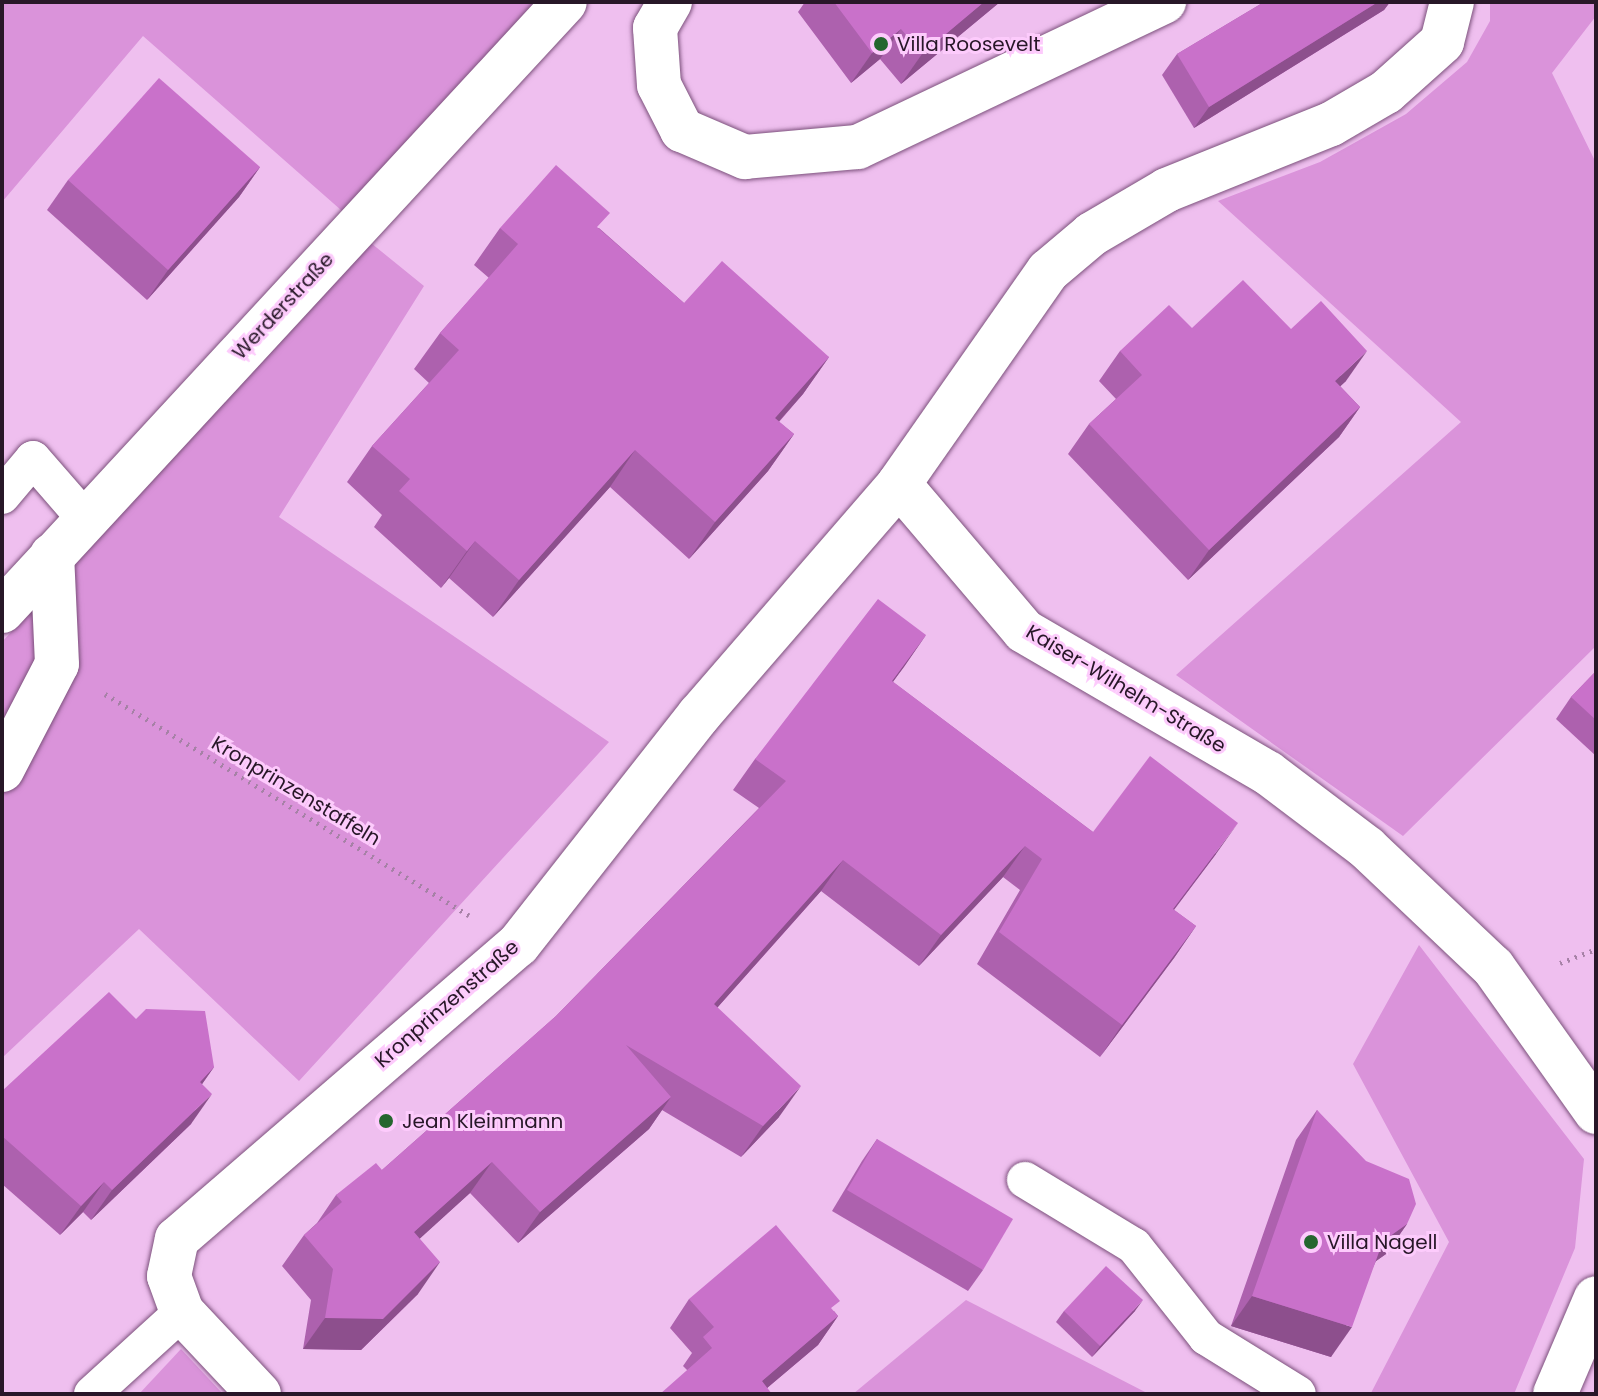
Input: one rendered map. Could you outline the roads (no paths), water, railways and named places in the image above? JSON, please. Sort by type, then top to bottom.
[{"type":"street","name":"Werderstraße","points":[[2,611],[565,2]]},
{"type":"street","points":[[670,2],[655,28],[659,85],[682,130],[745,157],[858,147],[1164,2]]},
{"type":"street","points":[[899,484],[1048,271],[1167,190],[1331,124],[1386,92],[1442,42],[1452,2]]},
{"type":"street","name":"Kronprinzenstraße","points":[[259,1394],[182,1312],[169,1276],[177,1239],[518,945],[699,715],[899,484]]},
{"type":"street","name":"Kaiser-Wilhelm-Straße","points":[[899,484],[1024,631],[1268,773],[1367,848],[1493,967],[1596,1112]]},
{"type":"street","points":[[2,770],[57,664],[52,555]]},
{"type":"street","points":[[1555,1394],[1596,1298]]},
{"type":"lane","points":[[2,496],[33,459],[86,520]]},
{"type":"lane","points":[[1025,1180],[1134,1246],[1206,1337],[1298,1394]]},
{"type":"lane","points":[[92,1394],[182,1312]]},
{"type":"place","name":"Villa Roosevelt","points":[[881,44]]},
{"type":"place","name":"Jean Kleinmann","points":[[386,1121]]},
{"type":"place","name":"Villa Nagell","points":[[1311,1242]]}]
